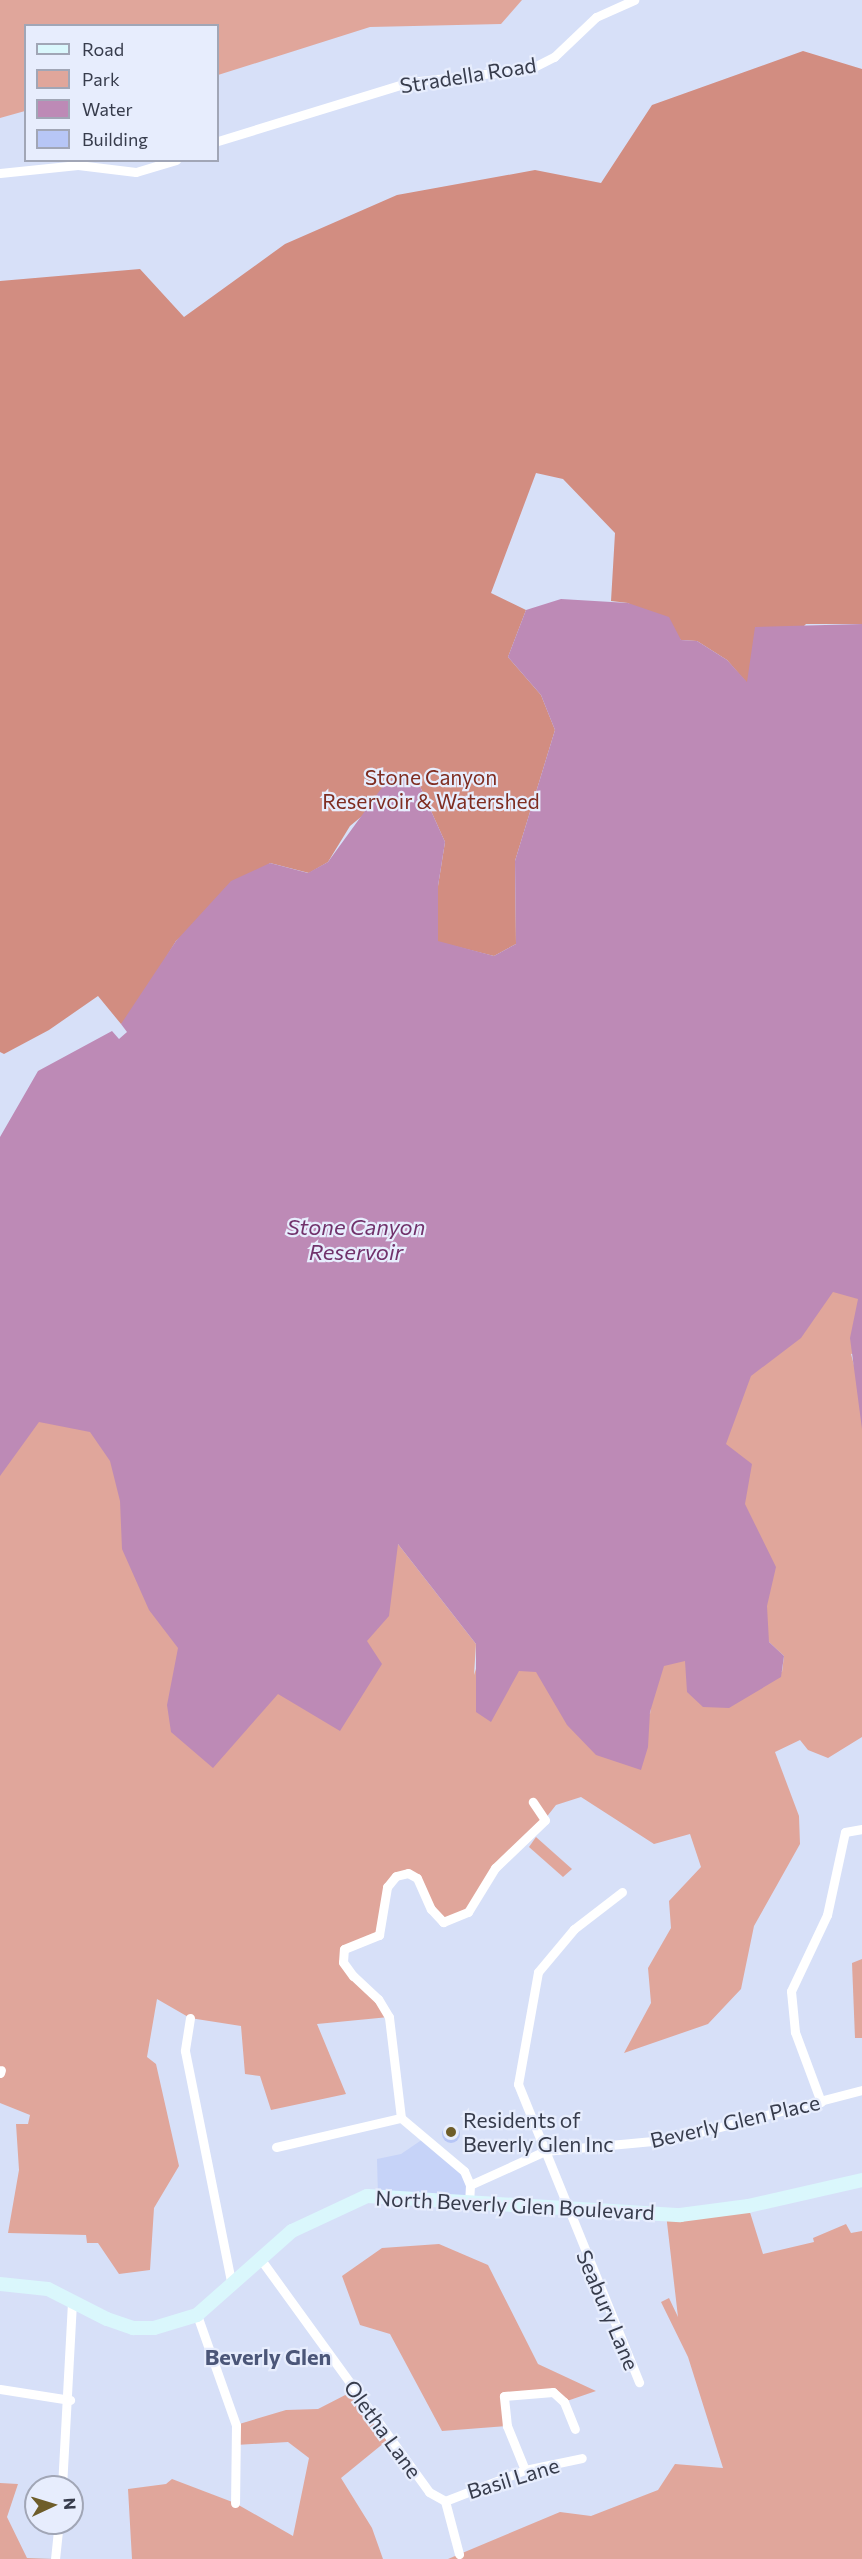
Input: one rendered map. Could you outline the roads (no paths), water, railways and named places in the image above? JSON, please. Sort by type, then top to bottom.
[{"type":"main road","name":"North Beverly Glen Boulevard","points":[[0,2284],[48,2289],[133,2328],[154,2328],[196,2315],[231,2281],[291,2231],[367,2196],[469,2204],[680,2215],[748,2206],[862,2180]]},
{"type":"street","name":"Stradella Road","points":[[219,141],[410,82],[530,69],[554,57],[596,17],[634,0]]},
{"type":"street","points":[[0,173],[78,165],[136,172],[170,162]]},
{"type":"street","points":[[469,2204],[470,2185],[453,2159],[401,2118],[389,2017],[378,1999],[353,1976],[344,1962],[344,1949],[379,1935],[387,1887],[396,1876],[408,1873],[417,1878],[431,1909],[443,1922],[468,1912],[495,1868],[545,1820],[533,1802]]},
{"type":"street","points":[[821,2102],[795,2032],[791,1991],[827,1915],[845,1832],[862,1830]]},
{"type":"street","name":"Seabury Lane","points":[[622,1892],[574,1929],[544,1963],[533,1985],[518,2084],[566,2209],[639,2382]]},
{"type":"street","points":[[190,2018],[185,2051],[231,2281]]},
{"type":"street","name":"Beverly Glen Place","points":[[470,2185],[545,2151],[674,2139],[862,2090]]},
{"type":"street","points":[[276,2147],[401,2118]]},
{"type":"street","name":"Oletha Lane","points":[[259,2257],[429,2492],[445,2501]]},
{"type":"street","points":[[63,2475],[70,2400],[72,2301]]},
{"type":"street","points":[[196,2315],[236,2424],[235,2503]]},
{"type":"street","points":[[0,2389],[70,2400]]},
{"type":"street","points":[[525,2470],[507,2426],[504,2396],[553,2392],[564,2402],[575,2429]]},
{"type":"street","name":"Basil Lane","points":[[445,2501],[525,2470],[582,2458]]},
{"type":"street","points":[[445,2501],[454,2544],[459,2554]]},
{"type":"street","points":[[56,2559],[58,2535]]},
{"type":"water","name":"Stone Canyon Reservoir","points":[[561,599],[628,603],[669,617],[681,640],[697,641],[727,660],[747,682],[755,627],[862,624],[862,1429],[850,1338],[858,1299],[833,1292],[801,1338],[751,1376],[726,1444],[752,1464],[745,1504],[776,1567],[767,1606],[769,1642],[784,1656],[781,1677],[729,1708],[703,1707],[687,1692],[685,1661],[664,1666],[650,1712],[648,1747],[641,1770],[596,1755],[567,1725],[536,1672],[519,1671],[491,1722],[476,1712],[476,1644],[398,1544],[389,1616],[367,1641],[382,1664],[340,1731],[278,1694],[213,1768],[171,1732],[167,1705],[178,1648],[149,1610],[122,1549],[120,1501],[110,1461],[90,1432],[39,1422],[0,1476],[0,1137],[38,1071],[112,1031],[119,1039],[127,1032],[121,1024],[176,941],[231,881],[270,863],[308,873],[328,862],[386,782],[414,773],[445,842],[438,886],[438,941],[494,956],[516,944],[515,861],[555,730],[541,695],[508,657],[526,610]]},
{"type":"place","name":"Residents of Beverly Glen Inc","points":[[451,2132]]},
{"type":"district","name":"Beverly Glen","points":[[268,2357]]},
{"type":"park label","name":"Stone Canyon Reservoir & Watershed","points":[[431,789]]}]
